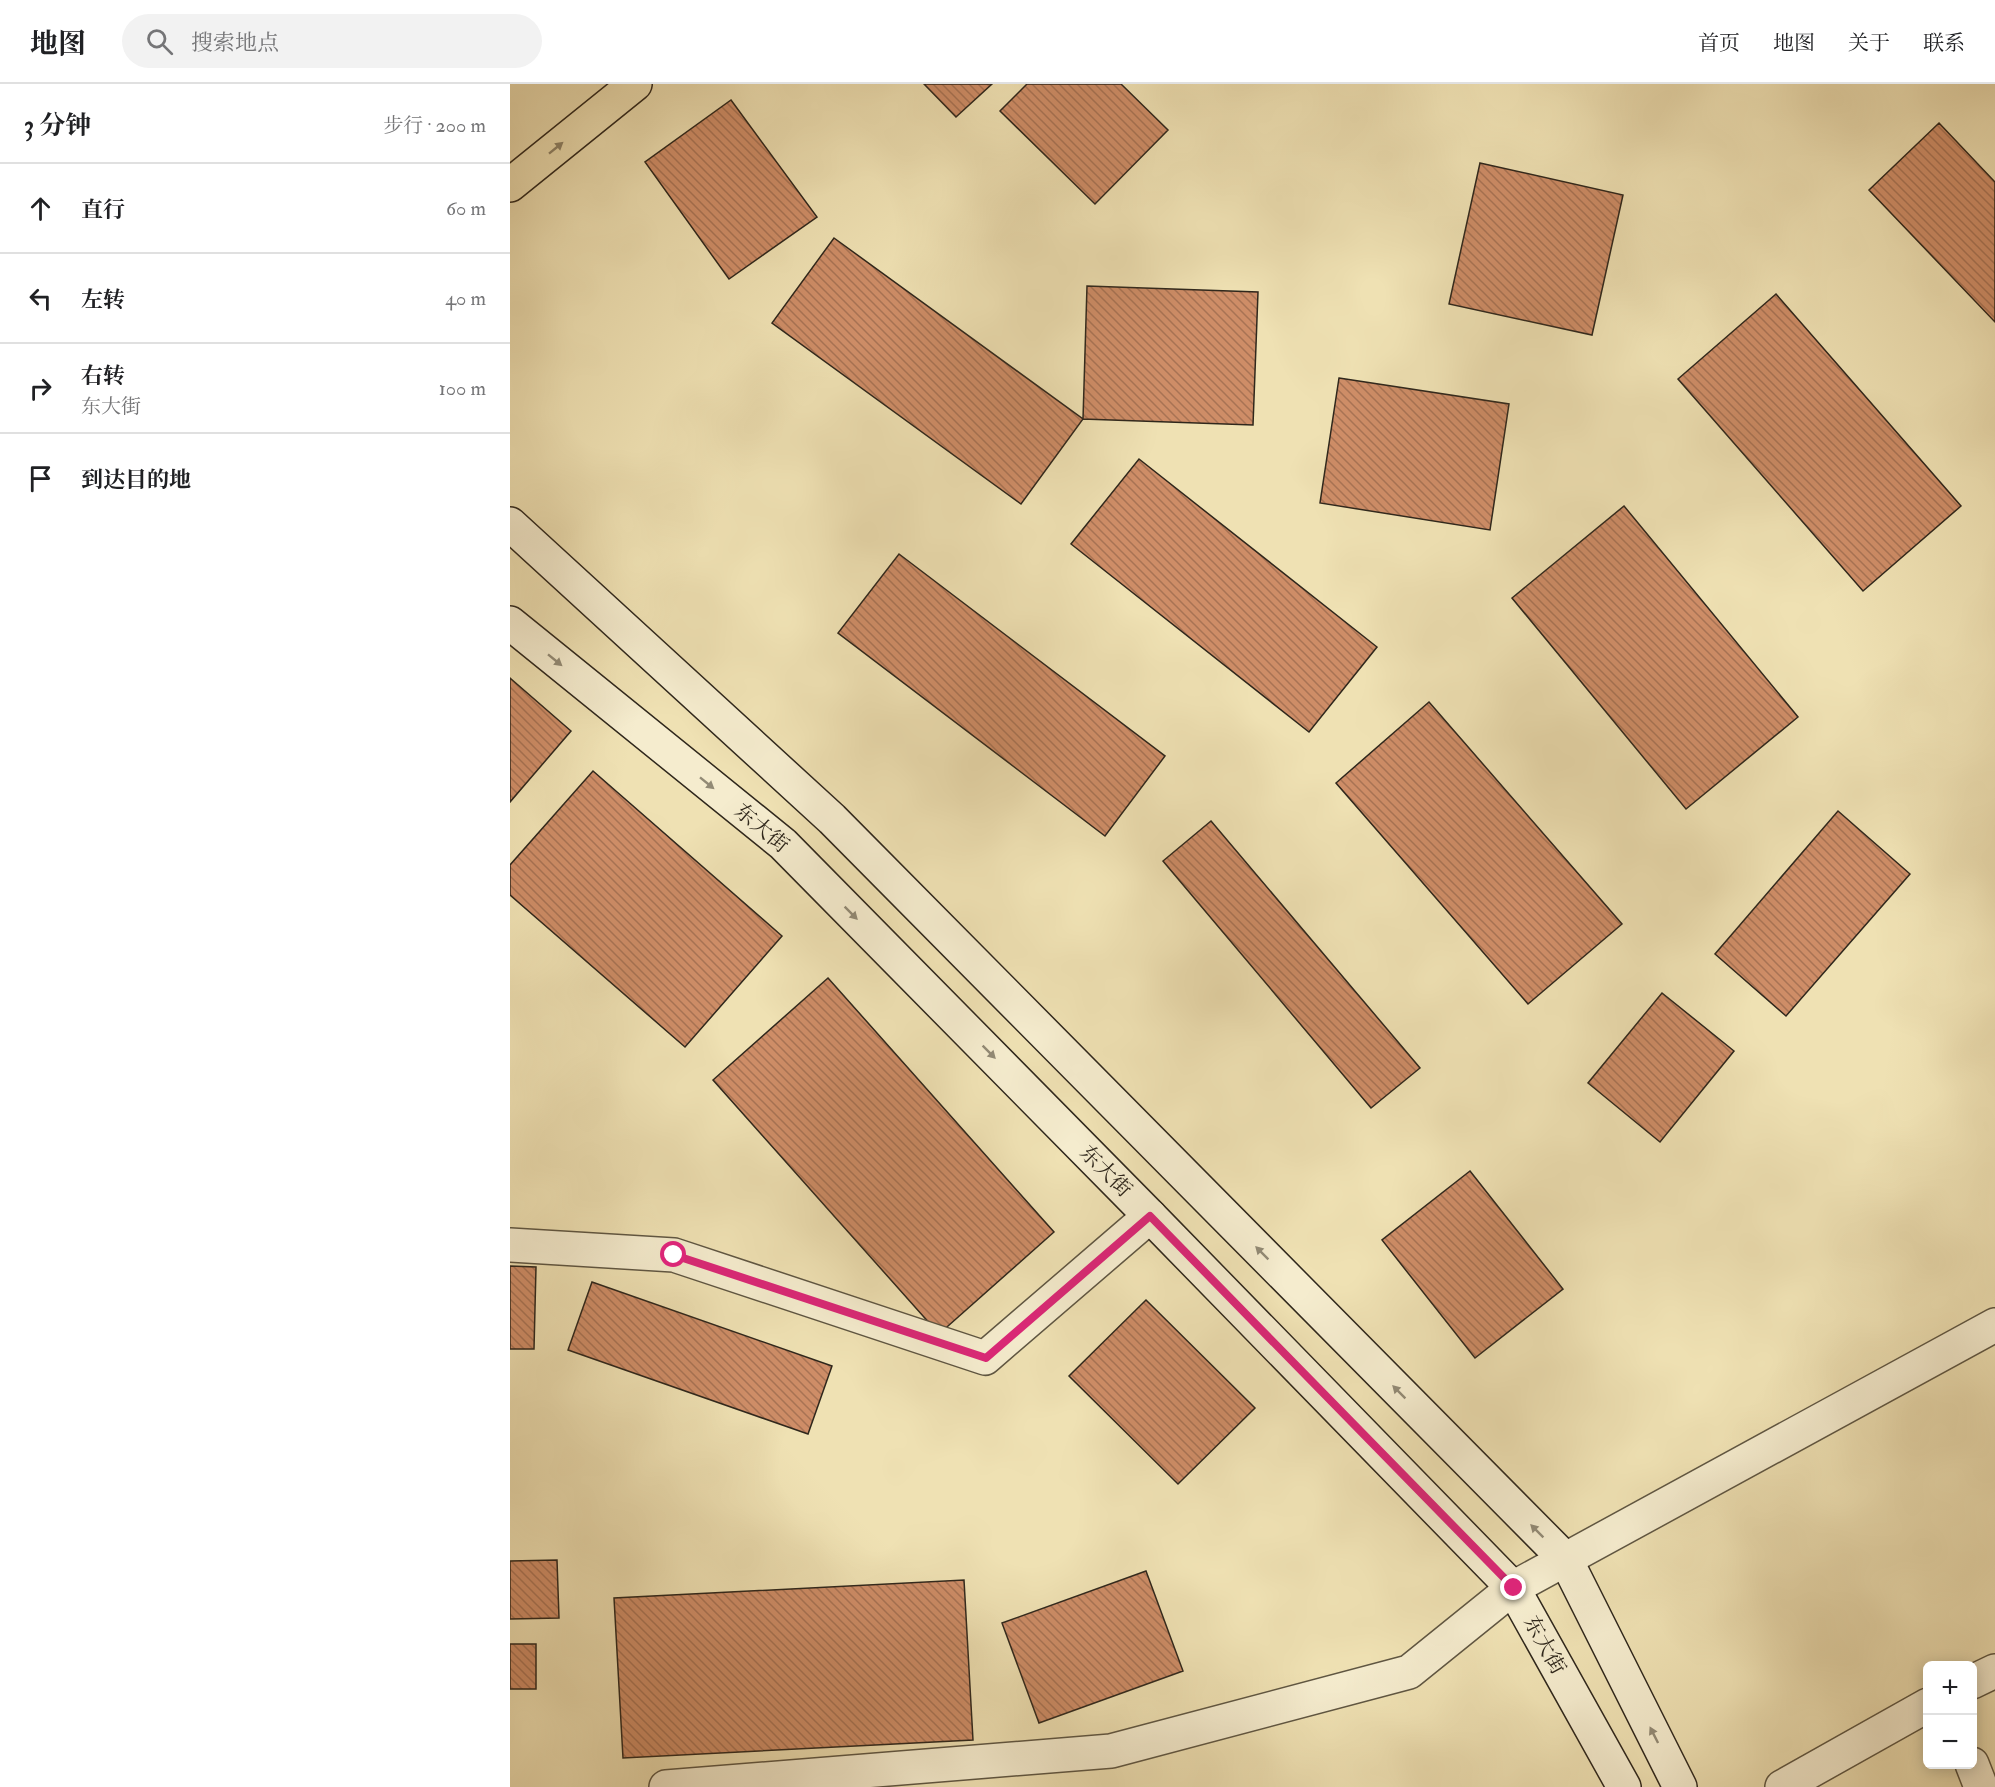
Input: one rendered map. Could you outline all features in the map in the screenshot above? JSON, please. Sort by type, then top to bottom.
[{"type":"highway","points":[[510,185],[635,84]]},
{"type":"main road","points":[[510,524],[832,819],[1566,1560],[1680,1787]]},
{"type":"main road","name":"东大街","points":[[510,623],[783,844],[1514,1588],[1624,1787]]},
{"type":"main road","points":[[510,1245],[674,1255],[986,1358],[1150,1216]]},
{"type":"main road","points":[[666,1787],[1111,1752],[1409,1672],[1514,1588],[1995,1325]]},
{"type":"main road","points":[[1977,1680],[1995,1671]]},
{"type":"main road","points":[[1782,1787],[1923,1708]]},
{"type":"main road","points":[[1974,1769],[1981,1787]]},
{"type":"building","points":[[924,84],[992,84],[956,117]]},
{"type":"building","points":[[1027,84],[1121,84],[1168,130],[1095,204],[1000,111]]},
{"type":"building","points":[[731,100],[817,217],[729,279],[645,162]]},
{"type":"building","points":[[1939,123],[1995,182],[1995,322],[1869,190]]},
{"type":"building","points":[[1480,163],[1623,195],[1592,335],[1449,304]]},
{"type":"building","points":[[834,238],[1083,419],[1021,504],[772,323]]},
{"type":"building","points":[[1087,286],[1258,292],[1253,425],[1083,419]]},
{"type":"building","points":[[1776,294],[1961,506],[1863,591],[1678,379]]},
{"type":"building","points":[[1339,378],[1509,404],[1490,530],[1320,503]]},
{"type":"building","points":[[1139,459],[1377,647],[1309,732],[1071,544]]},
{"type":"building","points":[[1624,506],[1798,717],[1686,809],[1512,598]]},
{"type":"building","points":[[899,554],[1165,756],[1105,836],[838,633]]},
{"type":"building","points":[[510,678],[571,731],[510,802]]},
{"type":"building","points":[[1429,702],[1622,924],[1528,1004],[1336,783]]},
{"type":"building","points":[[593,771],[782,936],[685,1047],[510,895],[510,865]]},
{"type":"building","points":[[1838,811],[1910,874],[1786,1016],[1715,954]]},
{"type":"building","points":[[1211,821],[1420,1068],[1371,1108],[1163,861]]},
{"type":"building","points":[[828,978],[1054,1232],[939,1334],[713,1080]]},
{"type":"building","points":[[1662,993],[1734,1051],[1660,1142],[1588,1083]]},
{"type":"building","points":[[1470,1171],[1563,1289],[1475,1358],[1382,1240]]},
{"type":"building","points":[[510,1266],[536,1267],[534,1349],[510,1349]]},
{"type":"building","points":[[592,1282],[832,1366],[808,1434],[568,1350]]},
{"type":"building","points":[[1146,1300],[1255,1408],[1178,1484],[1069,1376]]},
{"type":"building","points":[[557,1560],[559,1618],[510,1619],[510,1561]]},
{"type":"building","points":[[1146,1571],[1183,1671],[1039,1723],[1002,1623]]},
{"type":"building","points":[[964,1580],[973,1740],[623,1758],[614,1598]]},
{"type":"building","points":[[510,1644],[536,1644],[536,1689],[510,1689]]},
{"type":"route","points":[[674,1255],[986,1358],[1150,1216],[1514,1588]]}]
